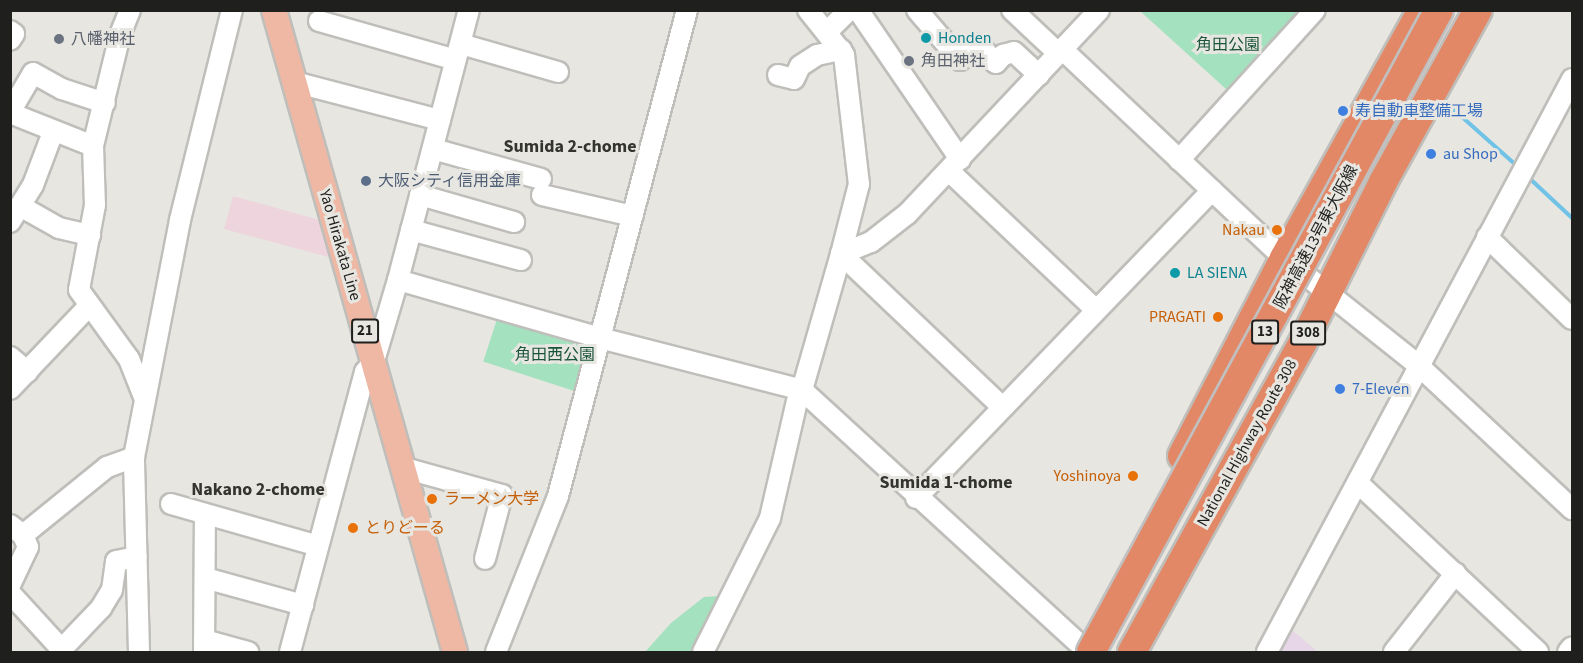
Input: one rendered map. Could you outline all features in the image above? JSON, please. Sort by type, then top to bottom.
[{"type":"highway","points":[[1090,652],[1284,258],[1422,10]]},
{"type":"highway","name":"阪神高速13号東大阪線","points":[[1090,652],[1439,10]]},
{"type":"highway","name":"阪神高速13号東大阪線","points":[[1090,652],[1458,10]]},
{"type":"highway","name":"National Highway Route 308","points":[[1132,652],[1328,291],[1383,182],[1478,10]]},
{"type":"main road","name":"Yao Hirakata Line","points":[[274,10],[455,652]]},
{"type":"street","points":[[130,10],[120,35],[93,146],[96,205],[79,290],[88,306],[129,359],[144,397]]},
{"type":"street","points":[[139,652],[134,457],[180,220],[232,10]]},
{"type":"street","points":[[290,652],[365,372],[374,361],[398,280],[469,10]]},
{"type":"street","points":[[496,652],[558,496],[687,10]]},
{"type":"street","points":[[703,652],[770,518],[797,401],[803,392],[859,184],[841,50],[808,10]]},
{"type":"street","points":[[827,32],[849,10]]},
{"type":"street","points":[[858,10],[954,165],[1096,310]]},
{"type":"street","points":[[917,10],[960,60],[978,44],[996,63],[1003,55],[1014,52],[1039,75]]},
{"type":"street","points":[[1012,10],[1063,49]]},
{"type":"street","points":[[1030,10],[1063,49],[1284,258],[1418,365],[1572,509]]},
{"type":"street","points":[[841,254],[871,242],[892,227],[954,165],[1099,10]]},
{"type":"street","points":[[1179,160],[1315,10]]},
{"type":"street","points":[[319,21],[558,72]]},
{"type":"street","points":[[10,31],[14,34],[10,40]]},
{"type":"street","points":[[778,75],[794,79],[800,66],[817,55],[841,50]]},
{"type":"street","points":[[93,146],[10,113],[33,73],[62,89],[105,102]]},
{"type":"street","points":[[1267,652],[1572,79]]},
{"type":"street","points":[[294,81],[440,120]]},
{"type":"street","points":[[53,132],[33,185],[15,214],[90,235]]},
{"type":"street","points":[[433,149],[633,216]]},
{"type":"street","points":[[916,498],[1212,190]]},
{"type":"street","points":[[420,195],[514,222]]},
{"type":"street","points":[[411,230],[520,260]]},
{"type":"street","points":[[1487,237],[1572,319]]},
{"type":"street","points":[[841,254],[1002,407]]},
{"type":"street","points":[[398,280],[600,339],[803,392],[916,498],[1090,652]]},
{"type":"street","points":[[10,389],[88,306]]},
{"type":"street","points":[[10,357],[28,372]]},
{"type":"street","points":[[10,585],[28,547],[16,530],[107,467],[134,457]]},
{"type":"street","points":[[404,468],[502,495],[485,559]]},
{"type":"street","points":[[1358,483],[1538,652]]},
{"type":"street","points":[[171,504],[205,516],[318,546]]},
{"type":"street","points":[[205,516],[204,646],[248,652]]},
{"type":"street","points":[[10,594],[61,651],[100,608],[112,590],[116,561],[137,558]]},
{"type":"street","points":[[1394,652],[1456,573]]},
{"type":"street","points":[[204,578],[303,604]]},
{"type":"street","points":[[1568,652],[1572,647]]},
{"type":"shaded area","points":[[233,196],[323,221],[336,259],[224,229]]},
{"type":"shaded area","points":[[1286,625],[1318,652],[1271,652]]},
{"type":"green space","name":"角田公園","points":[[1140,11],[1305,11],[1233,89],[1226,89]]},
{"type":"green space","name":"角田西公園","points":[[499,313],[589,342],[574,391],[483,362]]},
{"type":"green space","points":[[719,596],[722,607],[696,652],[645,652],[671,623],[704,597]]},
{"type":"waterway","points":[[1443,100],[1516,165]]},
{"type":"waterway","points":[[1527,176],[1572,218]]},
{"type":"railway","points":[[1093,652],[1295,287],[1441,10]]},
{"type":"place","name":"Honden","points":[[926,38]]},
{"type":"place","name":"八幡神社","points":[[59,39]]},
{"type":"place","name":"角田神社","points":[[909,61]]},
{"type":"place","name":"寿自動車整備工場","points":[[1343,111]]},
{"type":"place","name":"au Shop","points":[[1431,154]]},
{"type":"place","name":"大阪シティ信用金庫","points":[[366,181]]},
{"type":"place","name":"Nakau","points":[[1277,230]]},
{"type":"place","name":"LA SIENA","points":[[1175,273]]},
{"type":"place","name":"PRAGATI","points":[[1218,317]]},
{"type":"place","name":"7-Eleven","points":[[1340,389]]},
{"type":"place","name":"Yoshinoya","points":[[1133,476]]},
{"type":"place","name":"ラーメン大学","points":[[432,499]]},
{"type":"place","name":"とりどーる","points":[[353,528]]},
{"type":"district","name":"Sumida 2-chome","points":[[570,147]]},
{"type":"district","name":"Sumida 1-chome","points":[[946,483]]},
{"type":"district","name":"Nakano 2-chome","points":[[258,490]]}]
